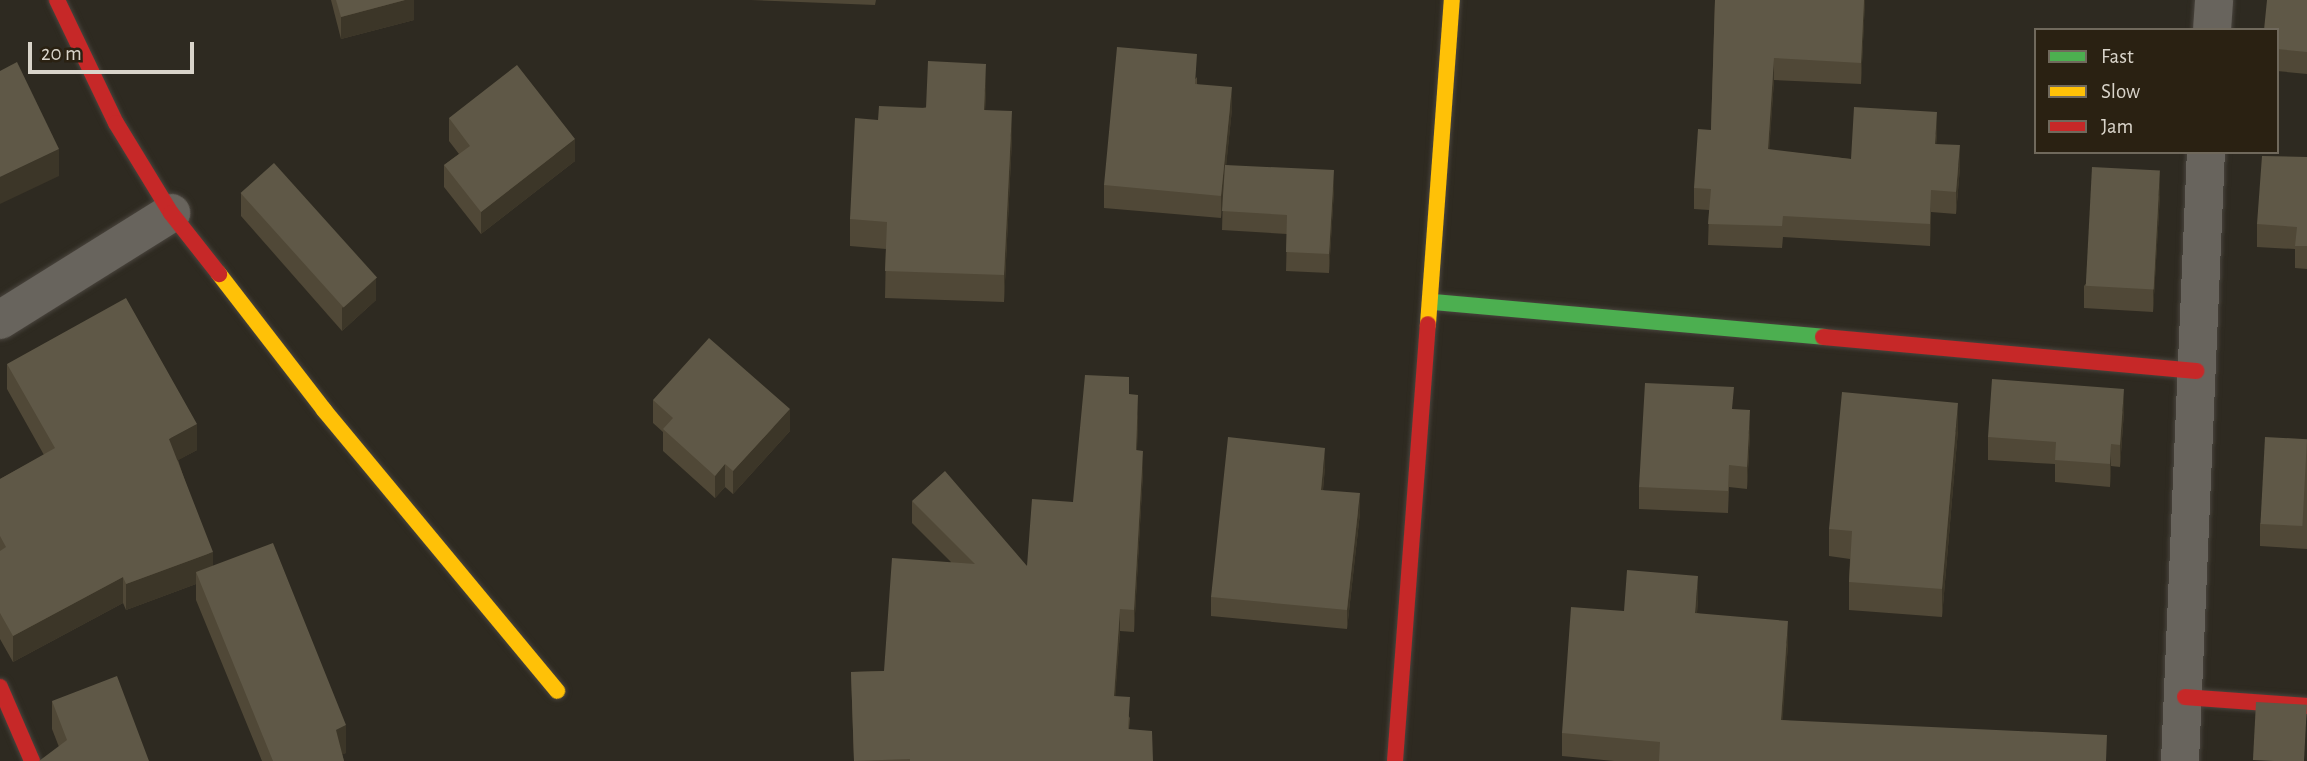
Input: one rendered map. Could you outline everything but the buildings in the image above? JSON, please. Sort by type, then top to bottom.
[{"type":"street","points":[[57,0],[116,123],[171,214],[316,399],[557,691]]},
{"type":"street","points":[[1395,761],[1433,302],[1452,0]]},
{"type":"street","points":[[2212,28],[2214,0]]},
{"type":"street","points":[[2180,761],[2185,697],[2206,154]]},
{"type":"street","points":[[0,320],[171,214]]},
{"type":"street","points":[[1433,302],[2196,371]]},
{"type":"street","points":[[0,687],[32,761]]},
{"type":"street","points":[[2185,697],[2307,706]]},
{"type":"traffic: fast","points":[[1433,302],[1823,337]]},
{"type":"traffic: slow","points":[[1428,324],[1452,0]]},
{"type":"traffic: slow","points":[[219,274],[324,410],[557,691]]},
{"type":"traffic: jam","points":[[57,0],[116,123],[171,213],[219,274]]},
{"type":"traffic: jam","points":[[1395,761],[1428,324]]},
{"type":"traffic: jam","points":[[1823,337],[2196,371]]},
{"type":"traffic: jam","points":[[0,687],[32,761]]},
{"type":"traffic: jam","points":[[2185,697],[2307,706]]}]
